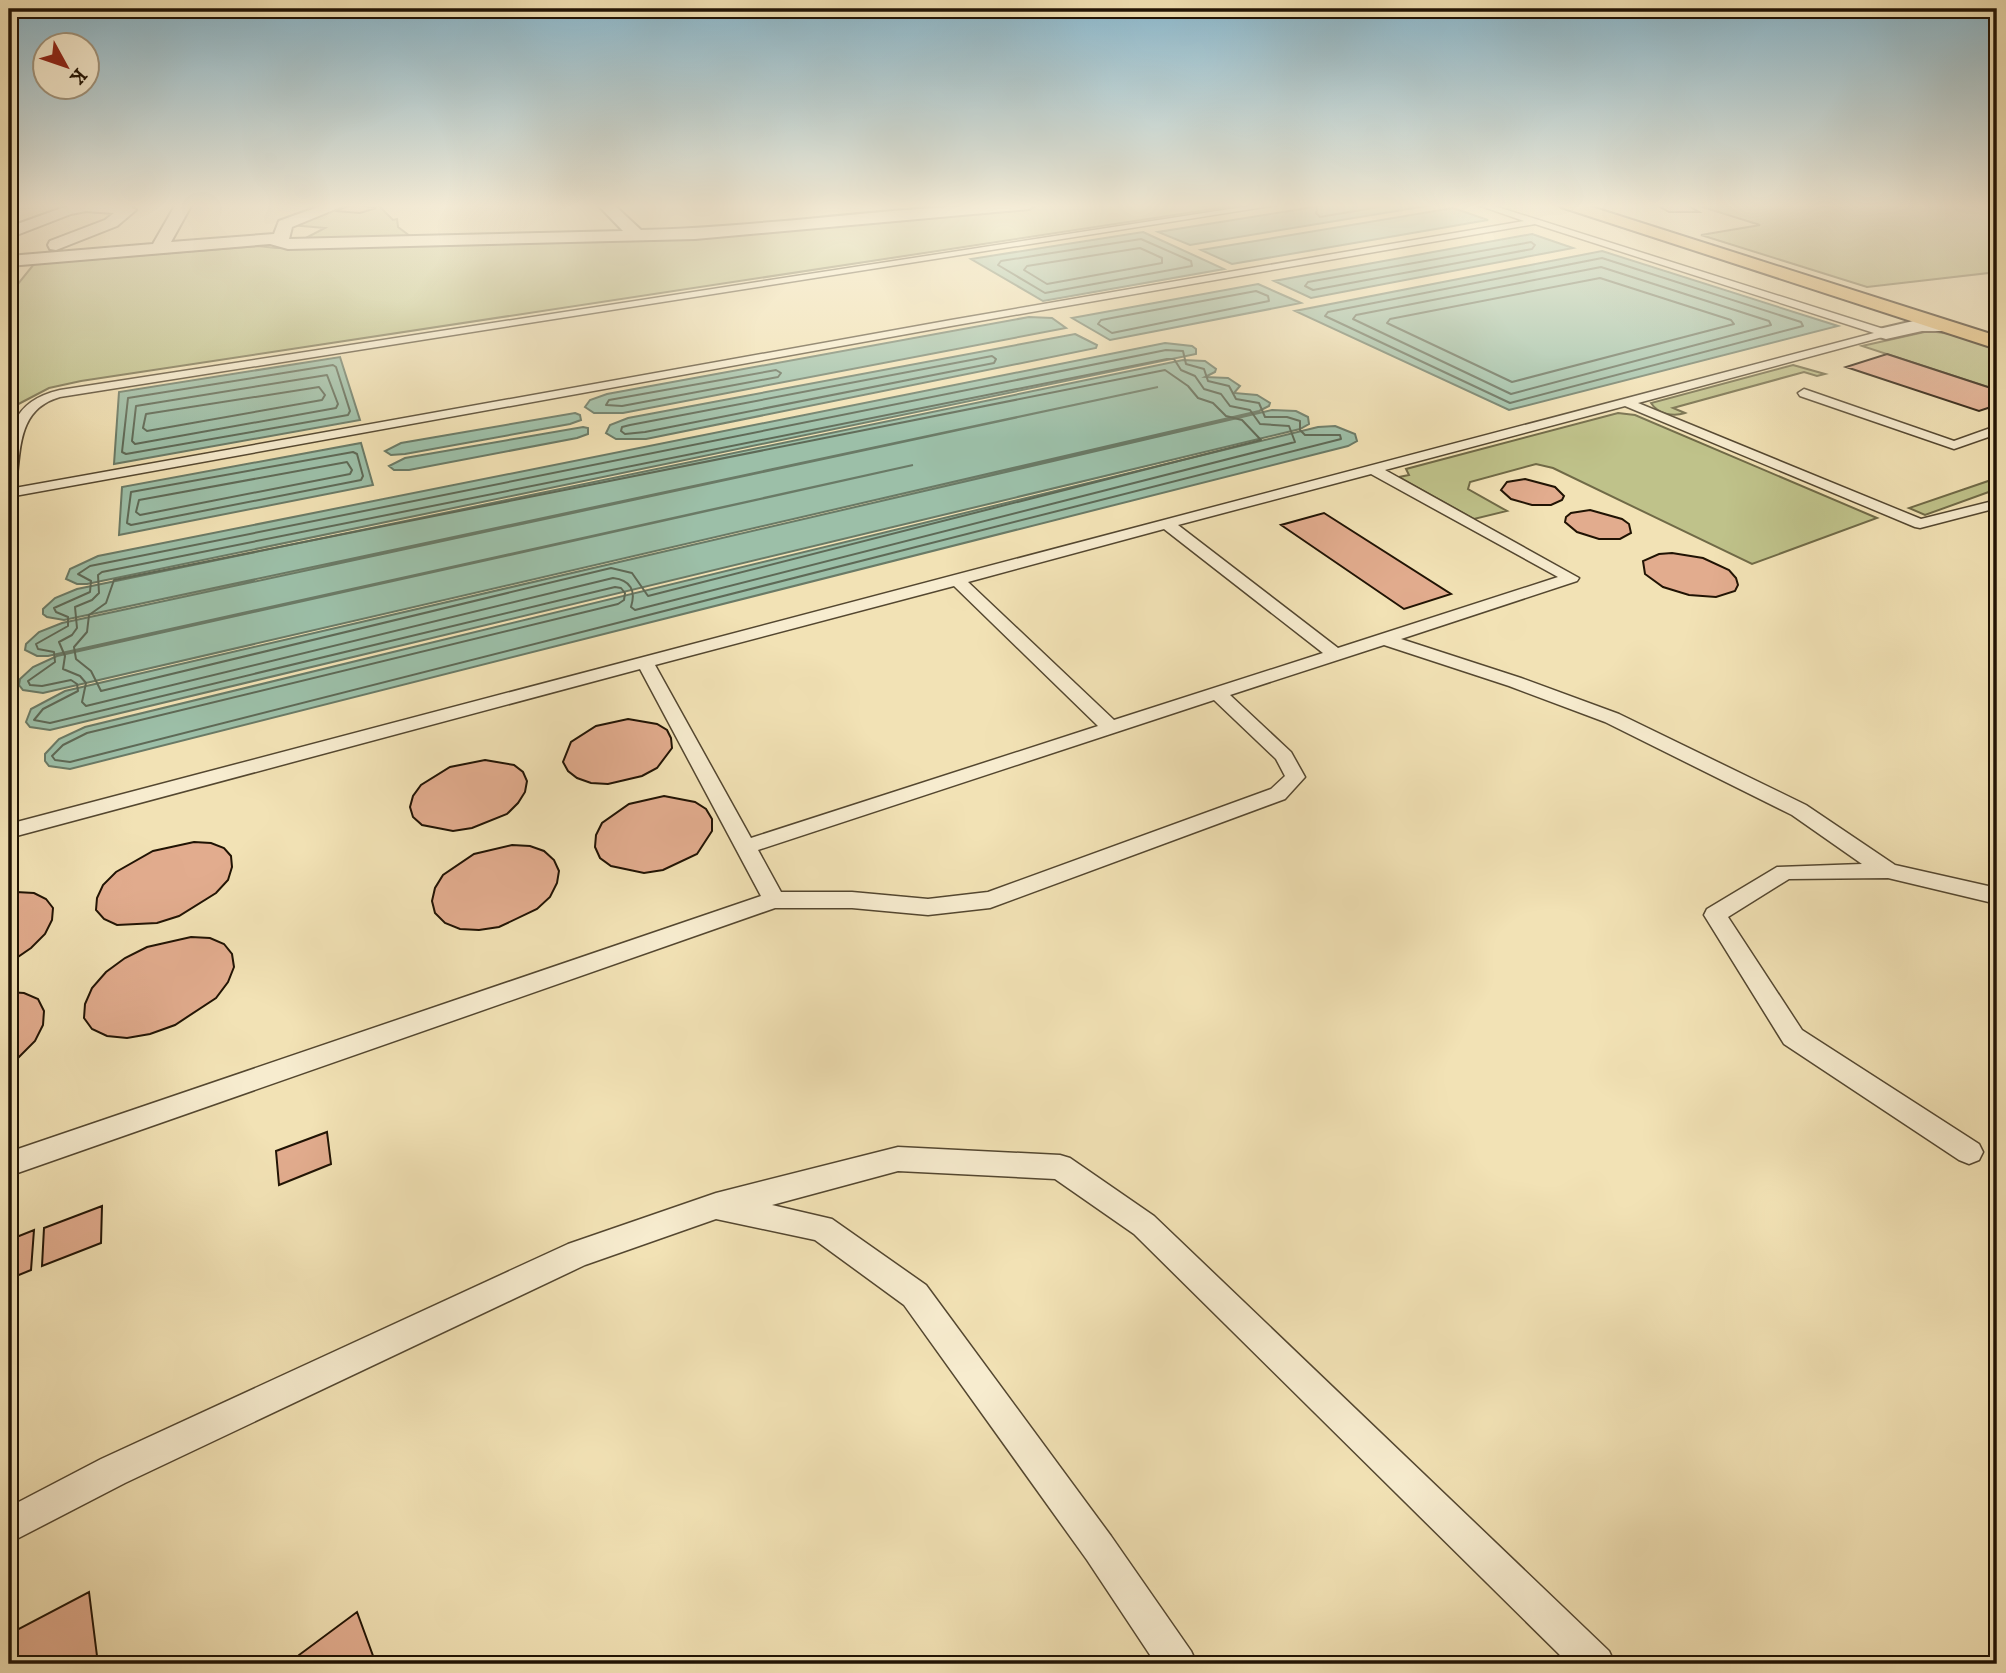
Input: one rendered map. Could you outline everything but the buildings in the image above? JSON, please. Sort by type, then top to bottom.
[{"type":"main road","points":[[1817,282],[1997,335]]},
{"type":"main road","points":[[1825,282],[1949,323],[1997,343]]},
{"type":"street","points":[[1886,333],[1922,325],[1949,323]]},
{"type":"lane","points":[[9,484],[20,425],[29,408],[40,400],[71,391],[775,282]]},
{"type":"lane","points":[[9,493],[1187,282]]},
{"type":"lane","points":[[1725,282],[1886,333]]},
{"type":"lane","points":[[9,831],[1886,333]]},
{"type":"lane","points":[[1804,393],[1954,445],[1996,430]]},
{"type":"lane","points":[[1626,402],[1920,524],[1997,505]]},
{"type":"lane","points":[[745,847],[1571,578],[1372,469]]},
{"type":"lane","points":[[1167,524],[1336,654]]},
{"type":"lane","points":[[957,580],[1111,728]]},
{"type":"lane","points":[[1384,639],[1515,682],[1612,718],[1799,810],[1888,871]]},
{"type":"lane","points":[[645,663],[774,900]]},
{"type":"lane","points":[[9,1164],[774,900],[852,900],[928,906],[990,900],[1278,794],[1295,777],[1284,756],[1217,693]]},
{"type":"lane","points":[[1969,1152],[1793,1037],[1715,915],[1785,872],[1888,871],[1997,896]]},
{"type":"lane","points":[[9,1525],[113,1471],[578,1254],[716,1206],[898,1159],[1060,1167],[1144,1225],[1596,1664]]},
{"type":"lane","points":[[716,1206],[822,1228],[915,1295],[1099,1548],[1178,1664]]},
{"type":"shaded area","points":[[19,282],[733,282],[81,381],[49,388],[9,409],[9,295]]},
{"type":"shaded area","points":[[1851,282],[1910,282],[1867,287]]},
{"type":"shaded area","points":[[1929,331],[1958,335],[1997,348],[1997,390],[1862,346]]},
{"type":"shaded area","points":[[1793,365],[1825,374],[1817,376],[1804,372],[1673,408],[1685,413],[1680,414],[1662,412],[1651,403]]},
{"type":"shaded area","points":[[1618,413],[1635,415],[1877,518],[1752,564],[1553,468],[1536,464],[1470,482],[1468,489],[1507,511],[1474,519],[1399,477],[1409,475],[1406,469]]},
{"type":"shaded area","points":[[1997,478],[1997,489],[1925,515],[1909,508]]},
{"type":"water","points":[[1011,282],[1150,282],[1043,301]]},
{"type":"water","points":[[1276,282],[1394,282],[1311,298]]},
{"type":"water","points":[[1443,282],[1700,282],[1838,326],[1509,410],[1295,311]]},
{"type":"water","points":[[1258,284],[1301,303],[1110,340],[1072,318]]},
{"type":"water","points":[[1029,317],[1052,318],[1066,328],[623,413],[594,413],[585,407],[590,400],[607,394]]},
{"type":"water","points":[[1075,334],[1097,345],[1096,348],[646,439],[616,439],[606,433],[610,425],[628,418]]},
{"type":"water","points":[[1165,343],[1192,346],[1196,349],[1196,354],[87,584],[77,584],[66,579],[70,569],[98,556]]},
{"type":"water","points":[[340,357],[360,420],[114,464],[119,392]]},
{"type":"water","points":[[1183,360],[1205,361],[1216,369],[1205,377],[1228,378],[1240,386],[1234,393],[1257,395],[1270,403],[1269,406],[1259,411],[43,693],[23,690],[19,685],[20,679],[33,667],[57,656],[913,465],[48,656],[37,656],[25,650],[26,644],[39,632],[62,623],[1158,387],[64,620],[43,614],[43,609],[55,598],[77,589]]},
{"type":"water","points":[[1272,410],[1296,411],[1308,417],[1309,424],[1300,429],[50,730],[30,727],[26,722],[31,709],[65,691]]},
{"type":"water","points":[[575,413],[580,415],[581,420],[570,424],[405,454],[391,455],[385,451],[401,443]]},
{"type":"water","points":[[1335,426],[1355,434],[1357,441],[1348,446],[70,769],[49,766],[45,761],[45,754],[59,739],[85,727],[1318,427]]},
{"type":"water","points":[[588,428],[588,434],[577,438],[409,470],[394,470],[389,466],[405,458]]},
{"type":"water","points":[[361,443],[373,485],[119,535],[122,487]]}]
